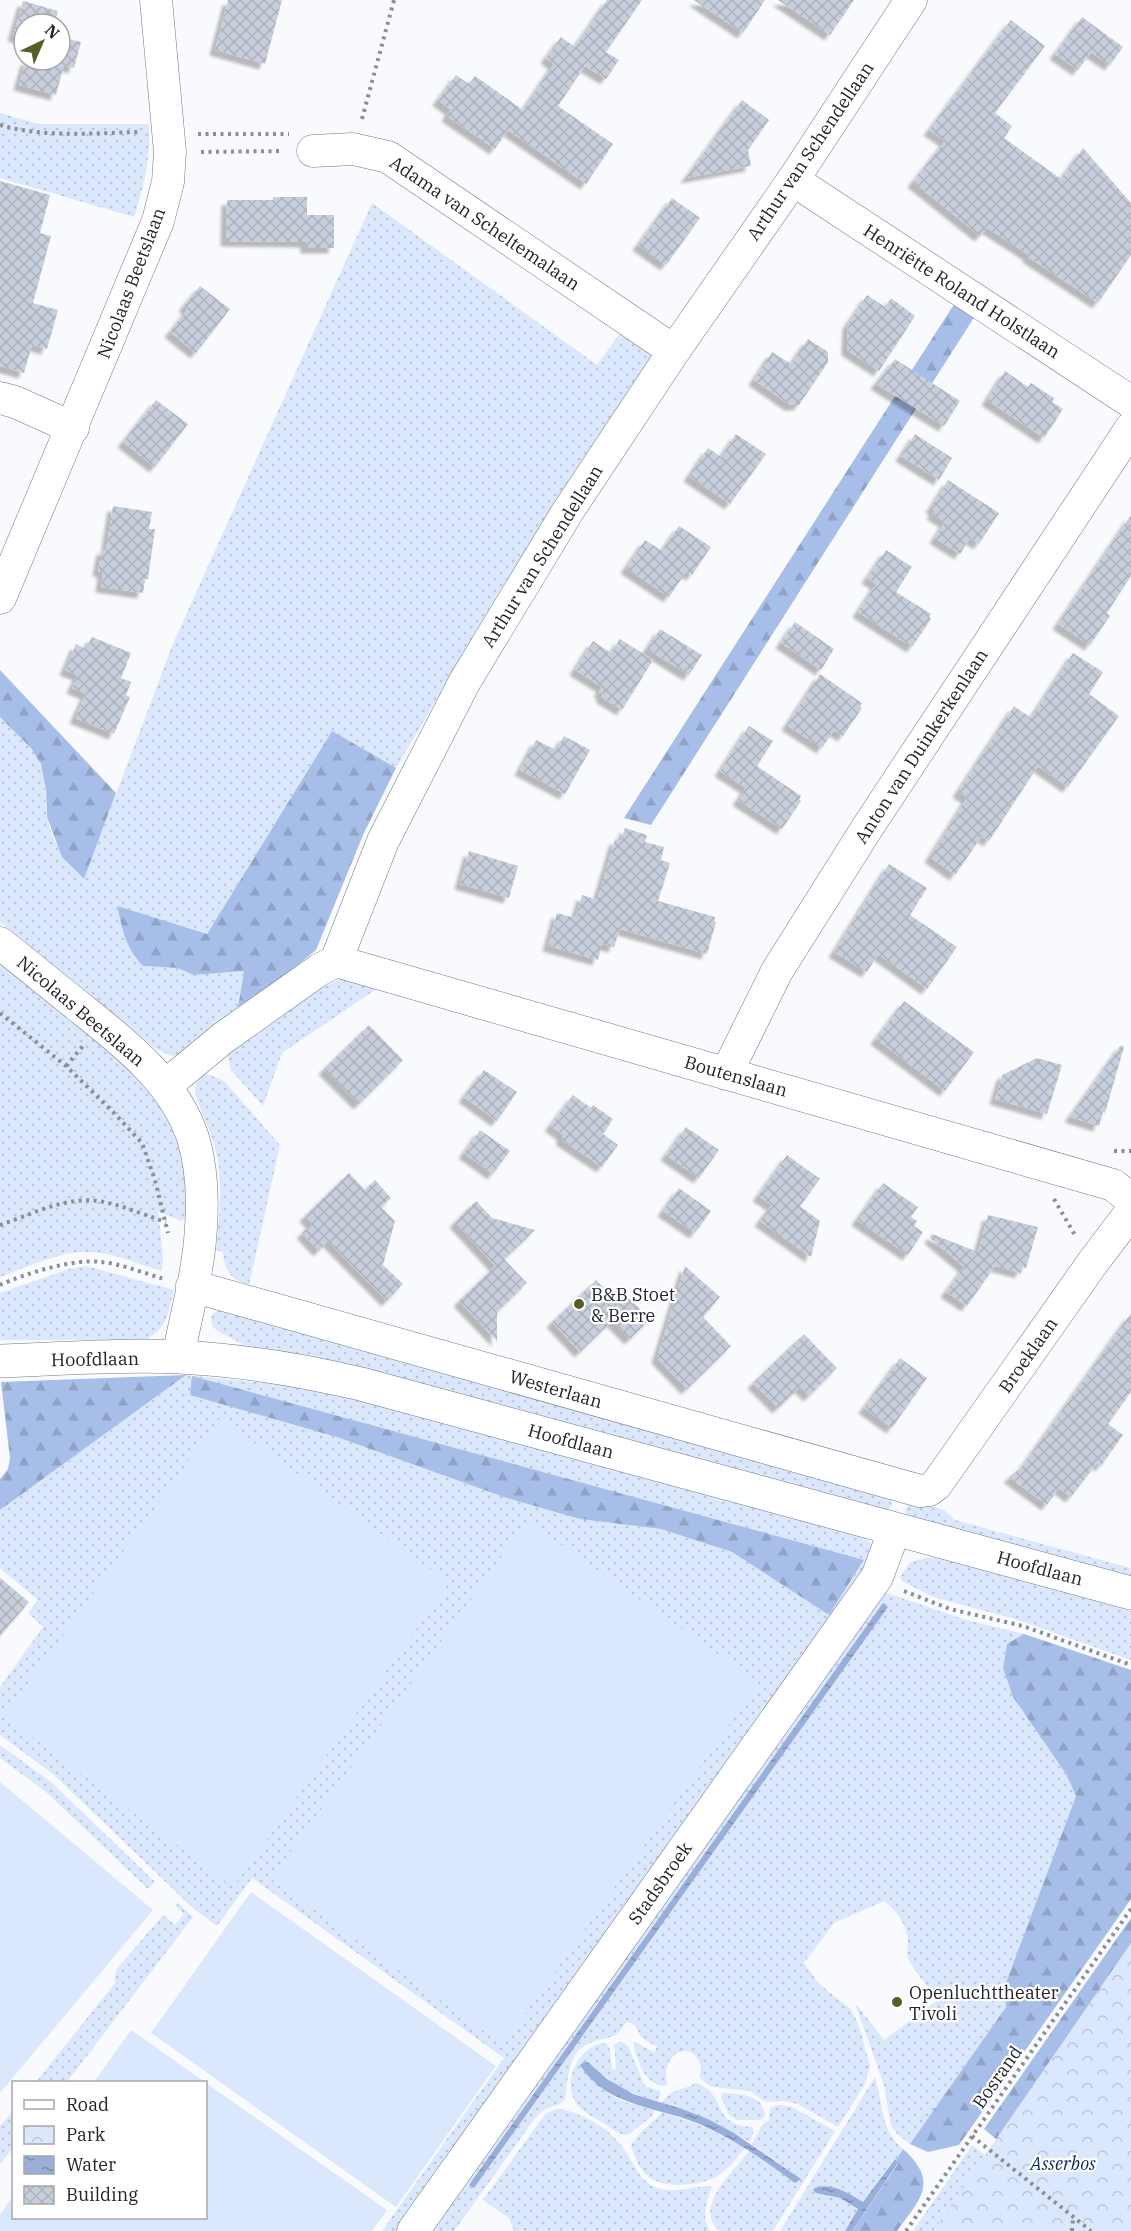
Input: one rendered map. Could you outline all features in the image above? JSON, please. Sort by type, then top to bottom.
[{"type":"street","name":"Nicolaas Beetslaan","points":[[0,598],[158,220],[168,182],[170,143],[156,0]]},
{"type":"street","name":"Arthur van Schendellaan","points":[[336,961],[383,841],[465,681],[568,511],[674,351],[793,180],[908,1]]},
{"type":"street","name":"Adama van Scheltemalaan","points":[[306,142],[377,153],[399,163],[674,351]]},
{"type":"street","name":"Henriëtte Roland Holstlaan","points":[[793,180],[1131,402]]},
{"type":"street","points":[[0,398],[15,402],[73,428]]},
{"type":"street","name":"Anton van Duinkerkenlaan","points":[[726,1074],[777,971],[869,825],[1131,428]]},
{"type":"street","name":"Nicolaas Beetslaan","points":[[0,943],[126,1045],[165,1086],[181,1111],[192,1137],[201,1181],[201,1231],[178,1357]]},
{"type":"street","points":[[165,1086],[223,1038],[319,970],[336,961]]},
{"type":"street","name":"Boutenslaan","points":[[336,961],[1113,1185],[1131,1199]]},
{"type":"street","name":"Broeklaan","points":[[920,1491],[929,1490],[940,1478],[1131,1212]]},
{"type":"street","name":"Westerlaan","points":[[192,1286],[920,1491]]},
{"type":"street","name":"Hoofdlaan","points":[[0,1361],[178,1357],[308,1372],[361,1384],[1131,1593]]},
{"type":"street","name":"Stadsbroek","points":[[413,2231],[877,1576],[895,1529]]},
{"type":"path","points":[[353,149],[394,0]]},
{"type":"path","points":[[0,125],[25,132],[42,133],[141,132],[170,143],[306,142]]},
{"type":"path","points":[[170,143],[306,142]]},
{"type":"path","points":[[0,1012],[66,1066],[116,1114],[142,1143],[155,1180],[165,1222],[99,1201],[82,1201],[66,1202],[0,1225]]},
{"type":"path","points":[[1032,1162],[1091,1265]]},
{"type":"path","points":[[0,1285],[30,1273],[98,1261],[192,1286]]},
{"type":"path","points":[[877,1576],[936,1604],[1023,1626],[1131,1665]]},
{"type":"path","name":"Bosrand","points":[[906,2231],[1131,1909]]},
{"type":"path","points":[[972,2136],[1091,2231]]},
{"type":"path","points":[[1072,2231],[1073,2217]]},
{"type":"green space","points":[[0,113],[39,124],[149,124],[146,171],[134,217],[0,178]]},
{"type":"green space","points":[[372,203],[597,365],[621,332],[654,357],[518,562],[396,768],[331,732],[207,934],[117,907],[128,945],[143,966],[178,968],[193,975],[244,971],[237,1014],[185,1054],[172,1056],[156,1049],[0,922],[0,717],[27,744],[40,762],[45,782],[47,817],[52,835],[65,859],[84,879],[172,646]]},
{"type":"green space","points":[[960,295],[980,308],[651,825],[624,818]]},
{"type":"green space","points":[[0,670],[116,793],[84,879],[62,857],[47,817],[46,790],[41,764],[31,748],[0,717]]},
{"type":"green space","points":[[332,731],[396,768],[363,835],[316,950],[237,1014],[244,971],[193,975],[178,968],[143,966],[128,945],[117,906],[207,934]]},
{"type":"green space","points":[[0,961],[109,1051],[144,1082],[162,1103],[174,1127],[186,1165],[187,1215],[182,1221],[158,1212],[163,1258],[162,1271],[114,1256],[85,1252],[53,1258],[0,1277]]},
{"type":"green space","points":[[340,979],[381,986],[282,1053],[263,1106],[231,1070],[227,1052],[306,996]]},
{"type":"green space","points":[[205,1073],[224,1081],[280,1145],[249,1285],[230,1274],[223,1252],[216,1250],[220,1199],[218,1161],[195,1092],[196,1083]]},
{"type":"green space","points":[[86,1266],[174,1290],[166,1319],[154,1335],[146,1340],[0,1340],[0,1293],[69,1269]]},
{"type":"green space","points":[[220,1310],[890,1496],[892,1505],[887,1512],[350,1364],[245,1345],[217,1331],[212,1325],[211,1317]]},
{"type":"green space","points":[[186,1375],[291,1386],[355,1398],[858,1534],[874,1545],[876,1553],[402,2231],[382,2231],[504,2058],[252,1878],[217,1926],[194,1909],[53,1774],[0,1735],[0,1687],[43,1627],[28,1613],[38,1600],[0,1568],[0,1510]],"holes":[[[192,1377],[864,1561],[829,1615],[732,1552],[661,1529],[580,1519],[340,1438],[191,1395]]]},
{"type":"green space","points":[[186,1375],[0,1510],[0,1479],[8,1469],[10,1458],[1,1382]]},
{"type":"green space","points":[[192,1376],[864,1560],[829,1615],[732,1552],[661,1529],[580,1519],[504,1497],[340,1438],[190,1395]]},
{"type":"green space","points":[[220,1418],[449,1583],[233,1887],[4,1716]]},
{"type":"green space","points":[[914,1501],[944,1510],[955,1520],[1131,1568],[1131,1578],[905,1515],[907,1506]]},
{"type":"green space","points":[[527,1521],[759,1683],[503,2045],[271,1879]]},
{"type":"green space","points":[[940,1558],[1131,1611],[1131,1660],[1015,1619],[933,1597],[902,1581],[900,1577],[910,1562]]},
{"type":"green space","points":[[884,1592],[966,1620],[1024,1634],[1007,1645],[1003,1668],[1013,1697],[1066,1774],[1076,1796],[1004,1988],[1006,2007],[910,2144],[897,2134],[891,2125],[884,2085],[856,2004],[884,2040],[938,2000],[909,1960],[907,1935],[903,1924],[893,1909],[884,1901],[834,1923],[804,1963],[819,1984],[851,2009],[859,2026],[870,2066],[865,2084],[838,2127],[798,2104],[784,2101],[766,2102],[750,2091],[710,2086],[700,2078],[700,2064],[696,2056],[690,2052],[678,2053],[672,2058],[666,2073],[667,2084],[665,2086],[651,2081],[643,2070],[633,2043],[654,2052],[657,2047],[641,2037],[635,2025],[628,2022],[617,2034],[592,2042],[577,2052],[570,2066],[565,2099],[560,2104],[545,2109],[536,2117],[454,2231],[422,2231]]},
{"type":"green space","points":[[1024,1634],[1131,1670],[1131,1899],[959,2145],[928,2152],[910,2144],[1006,2007],[1004,1988],[1076,1796],[1066,1774],[1013,1697],[1003,1668],[1007,1644]]},
{"type":"green space","points":[[0,1745],[51,1782],[155,1882],[148,1889],[46,1792],[0,1758]]},
{"type":"green space","points":[[0,1782],[153,1910],[0,2093]]},
{"type":"green space","points":[[251,1892],[496,2066],[396,2207],[151,2033]]},
{"type":"green space","points":[[178,1903],[193,1917],[68,2081],[37,2081],[115,1983],[116,1970],[163,1915],[175,1925],[184,1914],[176,1906]]},
{"type":"green space","name":"Asserbos","points":[[1131,1918],[1131,2231],[1107,2231],[984,2129]]},
{"type":"green space","name":"Asserbos","points":[[1131,1943],[1131,2231],[933,2231]]},
{"type":"green space","points":[[131,2030],[204,2081],[95,2081]]},
{"type":"green space","points":[[621,2041],[628,2046],[645,2086],[661,2093],[658,2101],[638,2096],[612,2082],[588,2062],[607,2091],[621,2100],[655,2110],[652,2116],[628,2135],[618,2133],[582,2110],[572,2095],[571,2085],[575,2066],[588,2050],[597,2045],[606,2043],[610,2049],[612,2069],[616,2069],[614,2045]]},
{"type":"green space","points":[[875,2077],[886,2125],[903,2149],[896,2160],[892,2161],[865,2201],[838,2188],[829,2188],[828,2196],[840,2198],[858,2209],[845,2231],[780,2231]]},
{"type":"green space","points":[[696,2083],[713,2095],[730,2121],[753,2127],[750,2142],[708,2119],[662,2103],[669,2094]]},
{"type":"green space","points":[[207,2084],[387,2210],[372,2231],[0,2231],[0,2215],[12,2197],[12,2219],[207,2219]]},
{"type":"green space","points":[[722,2093],[755,2099],[764,2109],[765,2116],[761,2120],[737,2120],[729,2115],[721,2097]]},
{"type":"green space","points":[[779,2105],[792,2107],[835,2131],[773,2231],[720,2231],[712,2222],[710,2211],[713,2201],[718,2190],[749,2151],[801,2179],[752,2144],[762,2125],[769,2120],[770,2108]]},
{"type":"green space","points":[[557,2109],[576,2113],[603,2128],[624,2149],[643,2178],[653,2186],[673,2190],[711,2186],[705,2213],[710,2231],[514,2231],[509,2218],[483,2200],[541,2120],[547,2113]]},
{"type":"green space","points":[[12,2112],[12,2149],[0,2164],[0,2126]]},
{"type":"green space","points":[[662,2112],[703,2126],[745,2148],[719,2175],[704,2182],[675,2185],[650,2178],[638,2164],[631,2146],[636,2137]]},
{"type":"green space","points":[[972,2145],[1076,2223],[1075,2231],[913,2231]]},
{"type":"green space","points":[[903,2149],[921,2171],[923,2181],[919,2200],[897,2231],[852,2231],[898,2164],[896,2160]]},
{"type":"water","points":[[883,1603],[888,1607],[474,2188],[469,2185]]},
{"type":"water","points":[[588,2062],[607,2079],[633,2094],[708,2119],[734,2133],[801,2179],[795,2183],[752,2153],[706,2127],[621,2099],[606,2091],[592,2080],[580,2065]]},
{"type":"water","points":[[895,2159],[898,2163],[852,2231],[845,2231],[858,2209],[840,2198],[816,2193],[813,2190],[828,2186],[834,2187],[863,2202]]},
{"type":"building","points":[[228,0],[282,0],[265,64],[215,50]]},
{"type":"building","points":[[607,0],[642,0],[606,52],[619,60],[606,79],[585,66],[558,106],[613,144],[586,184],[508,130],[495,149],[447,116],[451,110],[438,100],[456,75],[469,84],[475,76],[523,110],[554,64],[546,58],[561,37],[575,47]]},
{"type":"building","points":[[694,0],[765,0],[743,33]]},
{"type":"building","points":[[778,0],[854,0],[830,35]]},
{"type":"building","points":[[23,1],[58,11],[58,12],[20,12]]},
{"type":"building","points":[[1082,17],[1123,47],[1110,65],[1091,52],[1078,70],[1055,54]]},
{"type":"building","points":[[1011,20],[1045,46],[995,113],[1012,126],[1004,138],[1061,179],[1083,148],[1131,203],[1131,255],[1098,303],[987,228],[980,236],[913,182],[945,141],[929,130]]},
{"type":"building","points":[[72,40],[81,42],[74,68],[72,67]]},
{"type":"building","points":[[23,72],[62,72],[56,95],[19,85]]},
{"type":"building","points":[[742,100],[769,120],[748,150],[751,166],[686,178]]},
{"type":"building","points":[[0,181],[50,195],[40,233],[51,236],[33,303],[58,310],[47,349],[32,345],[24,373],[0,366]]},
{"type":"building","points":[[273,197],[307,197],[307,215],[334,215],[334,248],[306,248],[306,242],[226,241],[227,200],[273,200]]},
{"type":"building","points":[[672,198],[700,218],[666,265],[638,245]]},
{"type":"building","points":[[200,286],[230,309],[196,353],[170,332],[188,309],[184,306]]},
{"type":"building","points":[[867,295],[885,307],[891,298],[915,316],[879,371],[847,350],[848,324]]},
{"type":"building","points":[[808,339],[828,352],[828,362],[799,405],[790,405],[754,380],[772,352],[791,364]]},
{"type":"building","points":[[895,359],[960,401],[944,426],[876,384]]},
{"type":"building","points":[[1005,371],[1028,387],[1031,383],[1054,398],[1052,402],[1063,409],[1044,438],[987,400]]},
{"type":"building","points":[[156,400],[188,424],[155,467],[123,442]]},
{"type":"building","points":[[736,434],[766,454],[730,504],[689,476],[708,448],[721,457]]},
{"type":"building","points":[[915,434],[952,458],[939,480],[901,456]]},
{"type":"building","points":[[948,480],[999,513],[979,544],[970,538],[960,554],[935,538],[945,522],[932,514],[935,510],[931,508]]},
{"type":"building","points":[[113,506],[152,512],[149,529],[155,529],[148,579],[145,579],[143,593],[101,587],[103,572],[98,571],[102,549],[106,550]]},
{"type":"building","points":[[1131,515],[1131,576],[1107,613],[1110,616],[1090,645],[1058,624]]},
{"type":"building","points":[[679,526],[711,547],[692,575],[686,572],[669,597],[626,568],[645,540],[662,551]]},
{"type":"building","points":[[886,550],[912,567],[896,592],[931,614],[929,617],[931,619],[912,647],[858,612],[876,584],[867,578]]},
{"type":"building","points":[[795,622],[834,649],[821,670],[781,643]]},
{"type":"building","points":[[660,629],[702,655],[689,675],[647,649]]},
{"type":"building","points":[[92,637],[131,653],[121,678],[131,682],[126,695],[130,697],[114,734],[75,718],[86,694],[72,688],[78,675],[65,670],[76,644],[86,649]]},
{"type":"building","points":[[620,639],[653,660],[622,710],[601,697],[603,694],[599,692],[602,687],[575,670],[593,641],[611,653]]},
{"type":"building","points":[[1073,653],[1103,672],[1089,694],[1119,716],[1068,787],[1038,766],[989,841],[982,836],[955,875],[930,857],[967,798],[958,792],[1014,706],[1031,718]]},
{"type":"building","points":[[820,674],[862,703],[860,706],[862,708],[843,736],[834,730],[822,748],[787,725]]},
{"type":"building","points":[[749,726],[773,741],[757,766],[801,796],[799,800],[801,801],[782,829],[738,800],[746,788],[720,771]]},
{"type":"building","points":[[564,736],[590,750],[565,794],[520,770],[536,740],[556,750]]},
{"type":"building","points":[[625,828],[647,835],[645,842],[664,847],[661,860],[670,863],[658,901],[715,917],[716,922],[707,954],[620,929],[614,947],[602,944],[598,960],[548,946],[557,913],[575,918],[582,895],[597,900],[615,839],[621,841]]},
{"type":"building","points":[[469,851],[518,866],[509,898],[460,884]]},
{"type":"building","points":[[889,864],[927,888],[910,915],[957,947],[927,989],[878,954],[867,972],[834,952]]},
{"type":"building","points":[[904,1001],[974,1052],[945,1091],[876,1039]]},
{"type":"building","points":[[369,1025],[403,1060],[359,1104],[324,1069]]},
{"type":"building","points":[[1121,1045],[1124,1047],[1099,1126],[1070,1117]]},
{"type":"building","points":[[1037,1058],[1062,1065],[1047,1114],[995,1099],[1002,1075]]},
{"type":"building","points":[[484,1070],[517,1092],[497,1121],[464,1097]]},
{"type":"building","points":[[573,1095],[591,1108],[593,1105],[613,1119],[603,1134],[618,1145],[602,1167],[562,1140],[562,1134],[550,1126]]},
{"type":"building","points":[[686,1127],[719,1150],[699,1178],[666,1155]]},
{"type":"building","points":[[480,1130],[510,1151],[493,1174],[464,1153]]},
{"type":"building","points":[[787,1155],[820,1179],[800,1206],[820,1221],[811,1257],[760,1221],[772,1205],[758,1196]]},
{"type":"building","points":[[349,1173],[365,1190],[375,1180],[391,1198],[381,1207],[395,1221],[383,1265],[403,1284],[387,1301],[328,1241],[319,1251],[302,1233],[312,1224],[305,1216]]},
{"type":"building","points":[[883,1183],[918,1207],[911,1217],[917,1221],[914,1226],[923,1232],[908,1255],[857,1220]]},
{"type":"building","points":[[679,1188],[711,1211],[695,1233],[663,1211]]},
{"type":"building","points":[[476,1201],[492,1218],[535,1230],[504,1259],[527,1283],[497,1312],[497,1341],[459,1301],[495,1266],[455,1222]]},
{"type":"building","points":[[988,1215],[1038,1227],[1026,1268],[1022,1267],[1021,1273],[995,1266],[967,1306],[946,1292],[964,1267],[930,1238],[932,1234],[978,1252]]},
{"type":"building","points":[[685,1266],[720,1297],[703,1317],[731,1346],[687,1389],[657,1358]]},
{"type":"building","points":[[596,1280],[614,1299],[622,1291],[650,1319],[630,1339],[612,1321],[580,1352],[552,1322]]},
{"type":"building","points":[[1131,1313],[1131,1392],[1108,1424],[1123,1435],[1101,1466],[1097,1463],[1071,1497],[1059,1488],[1047,1505],[1009,1477],[1022,1467]]},
{"type":"building","points":[[804,1334],[837,1368],[809,1396],[800,1387],[778,1408],[753,1383]]},
{"type":"building","points":[[900,1358],[927,1378],[892,1428],[864,1408]]},
{"type":"building","points":[[0,1578],[29,1602],[0,1636]]},
{"type":"place","name":"B&B Stoet & Berre","points":[[579,1304]]},
{"type":"place","name":"Openluchttheater Tivoli","points":[[897,2002]]}]
